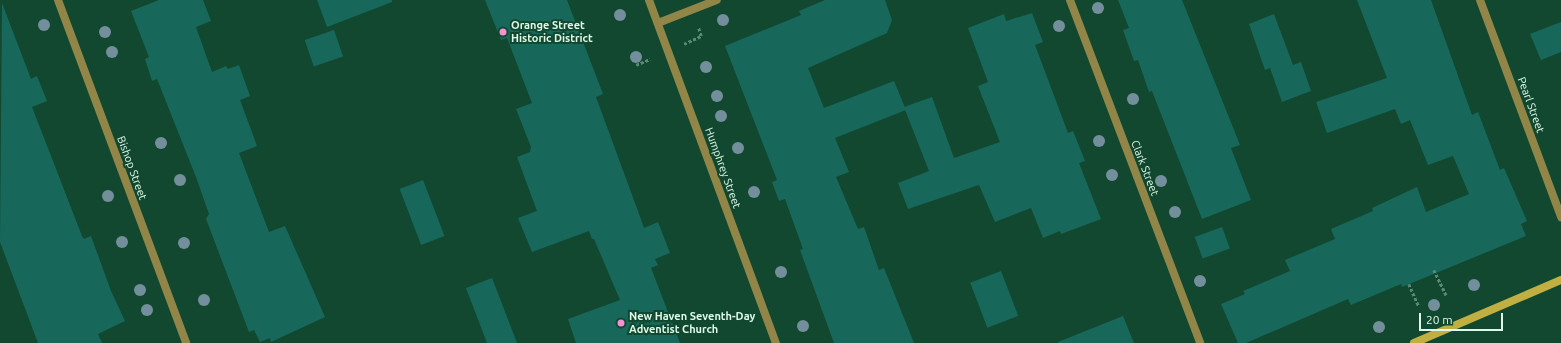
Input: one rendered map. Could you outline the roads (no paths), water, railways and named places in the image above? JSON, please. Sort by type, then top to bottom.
[{"type":"main road","points":[[1414,343],[1561,280]]},
{"type":"street","name":"Bishop Street","points":[[58,0],[186,343]]},
{"type":"street","name":"Humphrey Street","points":[[649,0],[776,343]]},
{"type":"street","points":[[658,23],[717,0]]},
{"type":"street","name":"Clark Street","points":[[1070,0],[1200,343]]},
{"type":"street","name":"Pearl Street","points":[[1480,0],[1561,217]]},
{"type":"place","name":"Orange Street Historic District","points":[[503,32]]},
{"type":"place","name":"New Haven Seventh-Day Adventist Church","points":[[621,323]]}]
